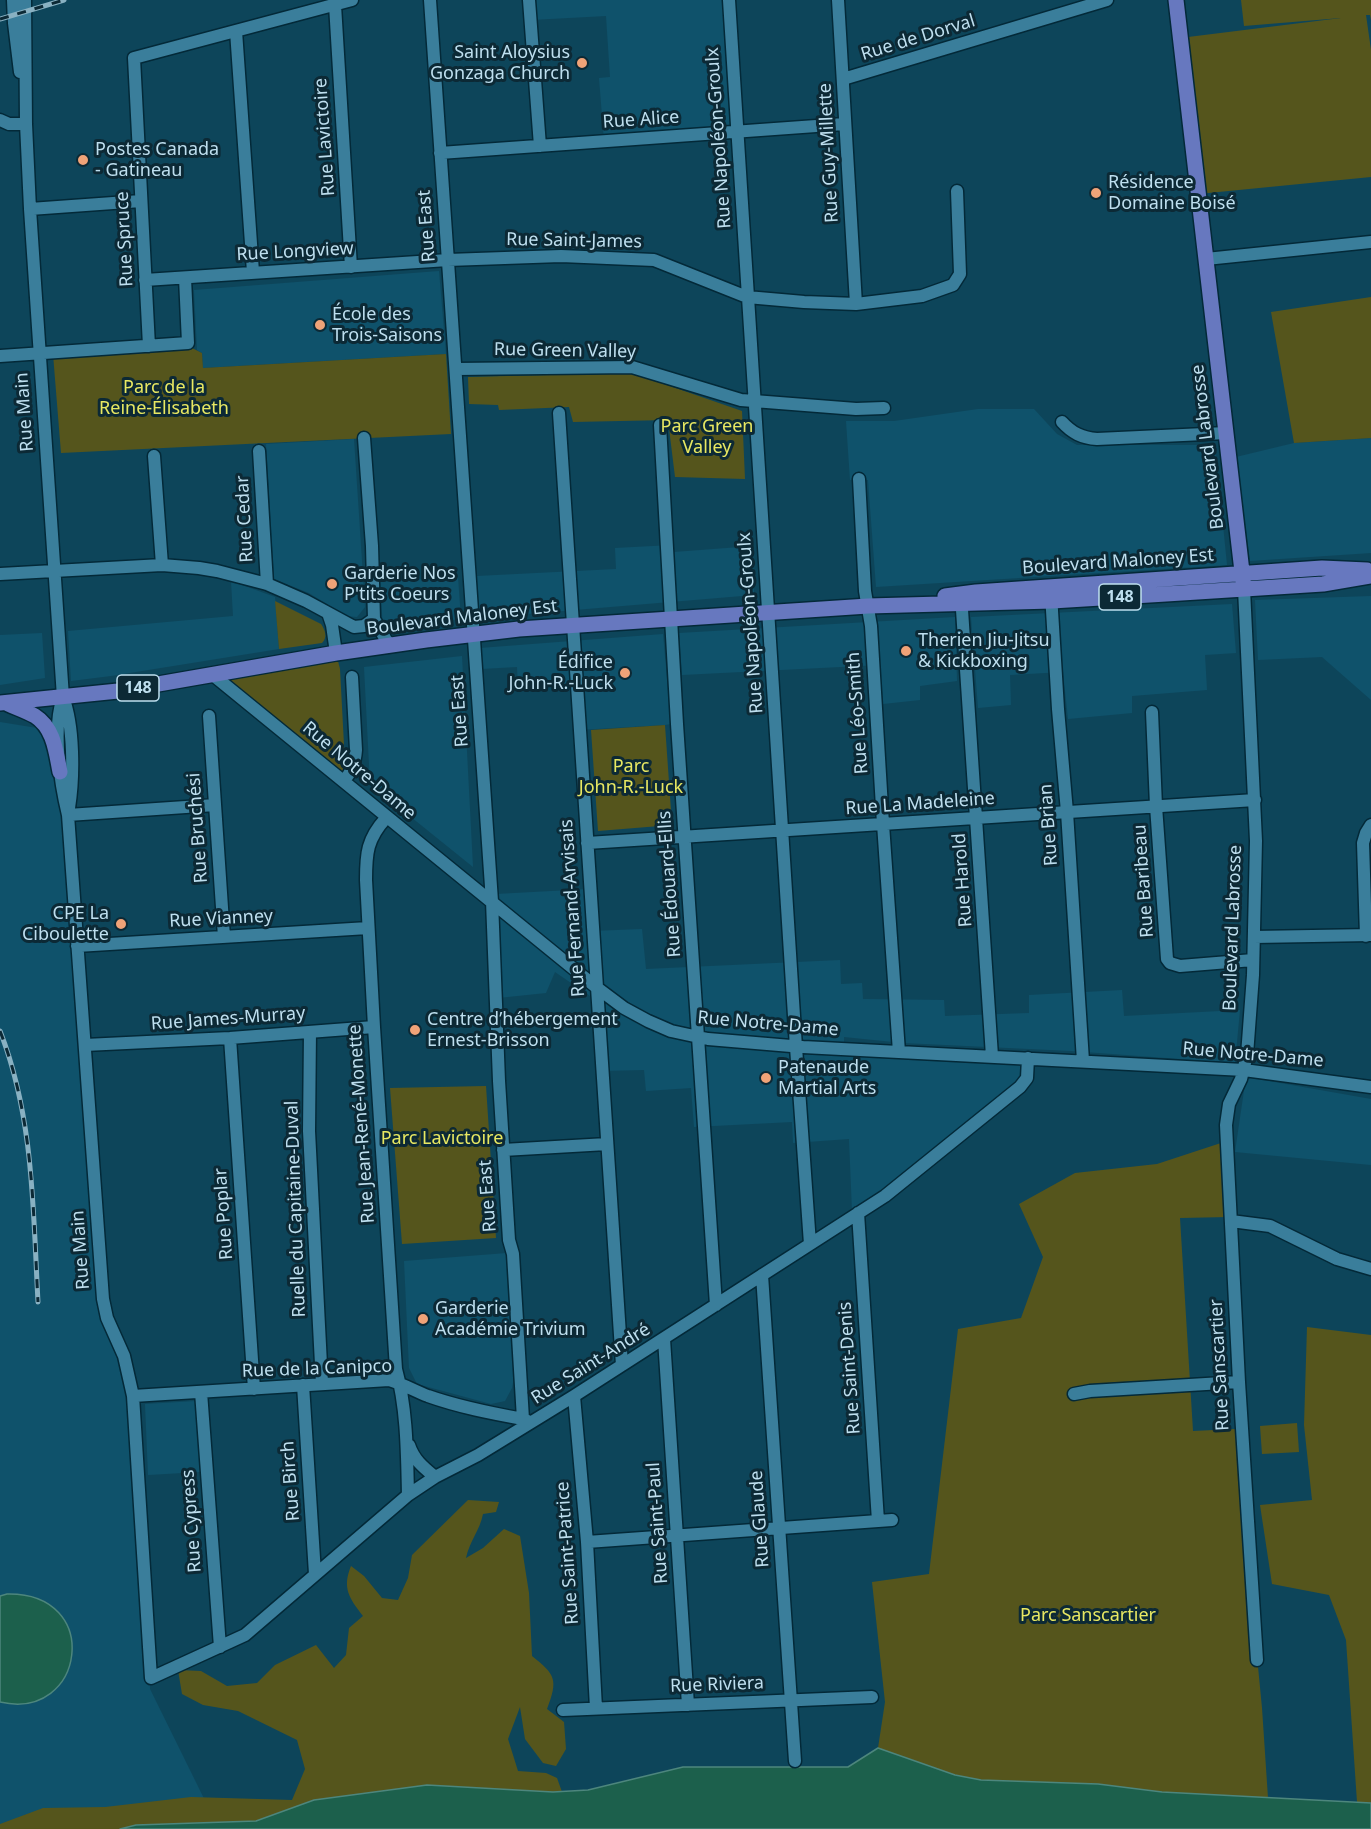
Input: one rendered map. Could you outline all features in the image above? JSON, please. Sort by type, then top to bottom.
[{"type":"main road","name":"Boulevard Labrosse","points":[[1176,0],[1244,590]]},
{"type":"main road","name":"Boulevard Maloney Est","points":[[1051,594],[1242,573],[1322,568],[1371,571]]},
{"type":"main road","name":"Boulevard Maloney Est","points":[[63,697],[118,692],[336,653],[473,634],[572,625],[962,599],[1051,594],[1244,590],[1323,584],[1371,576]]},
{"type":"main road","name":"148","points":[[3,703],[63,697]]},
{"type":"main road","points":[[3,703],[27,712],[45,724],[56,748],[60,772]]},
{"type":"street","name":"Rue Main","points":[[13,0],[26,124]]},
{"type":"street","name":"Rue Main","points":[[25,0],[26,124],[30,209],[63,697],[69,713],[73,786],[68,815]]},
{"type":"street","points":[[253,272],[236,31],[352,0]]},
{"type":"street","name":"Rue East","points":[[430,0],[492,901],[509,1240],[513,1254],[527,1421]]},
{"type":"street","points":[[530,0],[540,146]]},
{"type":"street","name":"Rue Napoléon-Groulx","points":[[729,0],[810,1244]]},
{"type":"street","name":"Rue Guy-Millette","points":[[838,0],[856,303]]},
{"type":"street","name":"Rue de Dorval","points":[[843,79],[1107,0]]},
{"type":"street","name":"Rue Lavictoire","points":[[335,4],[351,267]]},
{"type":"street","name":"Rue Spruce","points":[[149,346],[134,58],[236,31]]},
{"type":"street","points":[[0,120],[9,124],[26,124]]},
{"type":"street","name":"Rue Alice","points":[[440,153],[844,124]]},
{"type":"street","name":"Rue Saint-James","points":[[448,260],[561,256],[654,260],[747,297],[804,302],[856,303],[922,296],[953,285],[960,274],[957,191]]},
{"type":"street","points":[[30,209],[141,201]]},
{"type":"street","points":[[1206,258],[1371,242]]},
{"type":"street","name":"Rue Longview","points":[[145,280],[448,260]]},
{"type":"street","points":[[0,357],[188,343],[185,278]]},
{"type":"street","name":"Rue Green Valley","points":[[457,369],[632,367],[741,400],[856,409],[884,408]]},
{"type":"street","name":"Rue Fernand-Arvisais","points":[[559,413],[622,1365]]},
{"type":"street","points":[[1062,422],[1072,432],[1097,440],[1226,433]]},
{"type":"street","name":"Rue Édouard-Ellis","points":[[660,425],[716,1305]]},
{"type":"street","points":[[364,438],[372,546],[374,619],[391,645]]},
{"type":"street","name":"Rue Cedar","points":[[259,451],[267,584]]},
{"type":"street","points":[[154,456],[162,565]]},
{"type":"street","name":"Rue Léo-Smith","points":[[859,479],[865,591],[871,626],[899,1052]]},
{"type":"street","points":[[0,574],[162,565],[217,571],[267,584],[306,601],[354,627],[364,626],[374,619]]},
{"type":"street","name":"Boulevard Labrosse","points":[[1244,590],[1255,800],[1254,937],[1249,1032],[1244,1070]]},
{"type":"street","name":"Rue Brian","points":[[1051,594],[1083,1060]]},
{"type":"street","name":"Rue Harold","points":[[962,599],[992,1056]]},
{"type":"street","points":[[328,613],[336,653]]},
{"type":"street","name":"Rue Notre-Dame","points":[[213,675],[596,987],[624,1008],[671,1031],[698,1038],[796,1047],[1244,1070],[1371,1086]]},
{"type":"street","points":[[344,781],[352,770],[356,750],[352,677]]},
{"type":"street","name":"Rue Main","points":[[63,697],[58,712],[61,787],[68,815],[104,1309],[124,1356],[133,1396],[151,1678]]},
{"type":"street","name":"Rue Baribeau","points":[[1152,712],[1167,959],[1170,963],[1180,966],[1253,960]]},
{"type":"street","name":"Rue Bruchési","points":[[209,716],[224,937]]},
{"type":"street","name":"Rue La Madeleine","points":[[587,843],[1255,800]]},
{"type":"street","points":[[68,815],[215,805]]},
{"type":"street","name":"Rue Jean-René-Monette","points":[[386,818],[376,829],[367,850],[366,869],[396,1369],[400,1383],[405,1432],[408,1495]]},
{"type":"street","points":[[1254,937],[1368,935],[1363,843],[1371,825]]},
{"type":"street","name":"Rue Vianney","points":[[77,946],[368,928]]},
{"type":"street","name":"Rue James-Murray","points":[[85,1045],[231,1038],[374,1027]]},
{"type":"street","name":"Ruelle du Capitaine-Duval","points":[[310,1032],[309,1131],[322,1384]]},
{"type":"street","name":"Rue Poplar","points":[[231,1038],[254,1389]]},
{"type":"street","name":"Rue Saint-André","points":[[151,1678],[245,1635],[408,1495],[435,1477],[478,1455],[527,1421],[574,1396],[901,1184],[1020,1087],[1027,1078],[1028,1058]]},
{"type":"street","name":"Rue Sanscartier","points":[[1244,1070],[1229,1104],[1226,1125],[1239,1382],[1257,1660]]},
{"type":"street","points":[[503,1150],[607,1144]]},
{"type":"street","name":"Rue Saint-Denis","points":[[858,1213],[878,1521]]},
{"type":"street","points":[[1231,1221],[1270,1226],[1338,1259],[1371,1269]]},
{"type":"street","name":"Rue Glaude","points":[[762,1275],[795,1761]]},
{"type":"street","name":"Rue Saint-Paul","points":[[664,1339],[688,1705]]},
{"type":"street","name":"Rue de la Canipco","points":[[133,1396],[389,1380],[466,1408],[527,1421]]},
{"type":"street","points":[[1074,1394],[1090,1391],[1239,1382]]},
{"type":"street","name":"Rue Birch","points":[[303,1385],[315,1574]]},
{"type":"street","name":"Rue Cypress","points":[[201,1392],[220,1647]]},
{"type":"street","name":"Rue Saint-Patrice","points":[[574,1396],[587,1542],[596,1708]]},
{"type":"street","name":"Rue Jean-René-Monette","points":[[405,1432],[412,1455],[435,1477]]},
{"type":"street","points":[[587,1542],[892,1520]]},
{"type":"street","name":"Rue Riviera","points":[[563,1710],[872,1697]]},
{"type":"shaded area","points":[[529,0],[729,0],[738,131],[604,141],[599,78],[610,77],[606,16],[531,20]]},
{"type":"shaded area","name":"École des Trois-Saisons","points":[[439,271],[446,354],[203,368],[202,353],[197,350],[194,290]]},
{"type":"shaded area","points":[[978,409],[1034,409],[1057,434],[1077,445],[1215,445],[1227,565],[876,587],[868,480],[850,480],[846,421],[894,421]]},
{"type":"shaded area","points":[[1371,438],[1371,553],[1250,561],[1236,457],[1294,443]]},
{"type":"shaded area","points":[[354,439],[365,607],[357,617],[346,616],[309,593],[274,579],[266,444]]},
{"type":"shaded area","points":[[672,545],[674,552],[753,546],[754,595],[479,618],[477,576],[616,569],[615,548]]},
{"type":"shaded area","points":[[458,577],[461,619],[383,629],[380,582]]},
{"type":"shaded area","points":[[231,581],[275,597],[279,649],[71,681],[68,631],[233,616]]},
{"type":"shaded area","points":[[1371,596],[1371,700],[1322,657],[1258,660],[1255,600]]},
{"type":"shaded area","points":[[1232,604],[1236,653],[1205,655],[1207,690],[1132,696],[1132,713],[1068,719],[1063,672],[1010,675],[1011,705],[978,708],[971,617]]},
{"type":"shaded area","points":[[955,617],[957,681],[920,686],[920,700],[883,704],[880,665],[682,675],[679,633]]},
{"type":"shaded area","points":[[42,633],[45,678],[0,685],[0,635]]},
{"type":"shaded area","points":[[663,634],[671,724],[579,730],[574,684],[518,687],[517,667],[481,669],[480,648]]},
{"type":"shaded area","points":[[462,656],[473,867],[370,784],[364,667]]},
{"type":"shaded area","points":[[0,722],[37,728],[58,749],[104,1324],[136,1408],[150,1689],[219,1829],[0,1829]]},
{"type":"shaded area","points":[[589,889],[592,931],[642,929],[646,969],[840,960],[841,984],[862,983],[863,999],[944,1000],[945,1016],[1029,1013],[1029,995],[1122,990],[1124,1016],[1240,1010],[1235,1063],[1071,1051],[903,1043],[844,1037],[844,1049],[1028,1058],[1027,1078],[901,1184],[852,1211],[849,1139],[793,1143],[792,1122],[694,1127],[691,1088],[646,1091],[644,1070],[599,1071],[593,998],[555,972],[546,993],[498,998],[496,894]]},
{"type":"shaded area","points":[[1246,1077],[1371,1099],[1371,1165],[1235,1152]]},
{"type":"shaded area","points":[[507,1253],[514,1377],[512,1388],[505,1401],[491,1404],[417,1384],[409,1368],[404,1261]]},
{"type":"shaded area","points":[[196,1401],[200,1472],[148,1475],[145,1404]]},
{"type":"shaded area","points":[[7,1594],[38,1599],[59,1613],[70,1633],[72,1655],[65,1676],[51,1693],[29,1703],[0,1702],[0,1596]]},
{"type":"shaded area","points":[[878,1748],[955,1775],[981,1780],[1098,1784],[1162,1792],[1371,1803],[1371,1829],[120,1829],[136,1825],[256,1821],[314,1800],[427,1785],[553,1792],[588,1790],[683,1767],[848,1767]]},
{"type":"green space","points":[[1241,0],[1371,0],[1371,20],[1370,15],[1366,15],[1371,50],[1371,177],[1198,194],[1180,38],[1341,18],[1244,26]]},
{"type":"green space","points":[[1371,297],[1371,438],[1294,443],[1271,312]]},
{"type":"green space","name":"Parc de la Reine-Élisabeth","points":[[190,347],[202,353],[203,368],[446,354],[451,434],[61,453],[53,354]]},
{"type":"green space","name":"Parc Green Valley","points":[[626,373],[641,376],[742,411],[745,479],[675,477],[668,420],[573,422],[569,407],[499,410],[498,405],[469,404],[468,377]]},
{"type":"green space","points":[[275,601],[321,624],[325,634],[322,643],[279,649]]},
{"type":"green space","points":[[336,653],[340,669],[344,781],[213,675]]},
{"type":"green space","name":"Parc John-R.-Luck","points":[[665,725],[672,825],[598,831],[591,730]]},
{"type":"green space","name":"Parc Lavictoire","points":[[486,1086],[496,1238],[402,1244],[390,1088]]},
{"type":"green space","name":"Parc Sanscartier","points":[[1224,1142],[1229,1217],[1180,1218],[1193,1431],[1235,1429],[1262,1708],[1268,1798],[1162,1792],[1098,1784],[981,1780],[955,1775],[878,1748],[885,1702],[872,1582],[929,1574],[958,1329],[1021,1318],[1043,1257],[1019,1204],[1075,1173],[1157,1164]]},
{"type":"green space","points":[[1307,1327],[1371,1335],[1371,1803],[1357,1802],[1346,1640],[1329,1595],[1272,1584],[1260,1505],[1312,1500],[1304,1425]]},
{"type":"green space","points":[[1297,1423],[1299,1452],[1262,1454],[1260,1426]]},
{"type":"green space","points":[[468,1500],[499,1502],[496,1512],[483,1514],[466,1558],[483,1548],[504,1529],[520,1536],[529,1593],[532,1656],[546,1668],[553,1679],[553,1691],[547,1709],[564,1722],[566,1749],[556,1766],[543,1763],[525,1739],[520,1707],[508,1739],[518,1771],[546,1773],[557,1778],[566,1803],[263,1829],[0,1829],[0,1824],[43,1808],[105,1807],[191,1797],[292,1800],[305,1769],[297,1740],[238,1711],[203,1705],[182,1694],[178,1670],[201,1671],[227,1686],[257,1683],[275,1665],[316,1645],[334,1668],[346,1655],[349,1628],[363,1616],[348,1592],[347,1581],[351,1566],[364,1576],[382,1598],[398,1600],[408,1578],[412,1555]]},
{"type":"railway","points":[[0,19],[64,0]]},
{"type":"railway","points":[[0,1031],[20,1097],[26,1131],[33,1199],[38,1302]]},
{"type":"place","name":"Saint Aloysius Gonzaga Church","points":[[582,63]]},
{"type":"place","name":"Postes Canada - Gatineau","points":[[83,160]]},
{"type":"place","name":"Résidence Domaine Boisé","points":[[1096,193]]},
{"type":"place","name":"École des Trois-Saisons","points":[[320,325]]},
{"type":"place","name":"Garderie Nos P'tits Coeurs","points":[[332,584]]},
{"type":"place","name":"Therien Jiu-Jitsu & Kickboxing","points":[[906,651]]},
{"type":"place","name":"Édifice John-R.-Luck","points":[[625,673]]},
{"type":"place","name":"CPE La Ciboulette","points":[[121,924]]},
{"type":"place","name":"Centre d’hébergement Ernest-Brisson","points":[[415,1030]]},
{"type":"place","name":"Patenaude Martial Arts","points":[[766,1078]]},
{"type":"place","name":"Garderie Académie Trivium","points":[[423,1319]]}]
